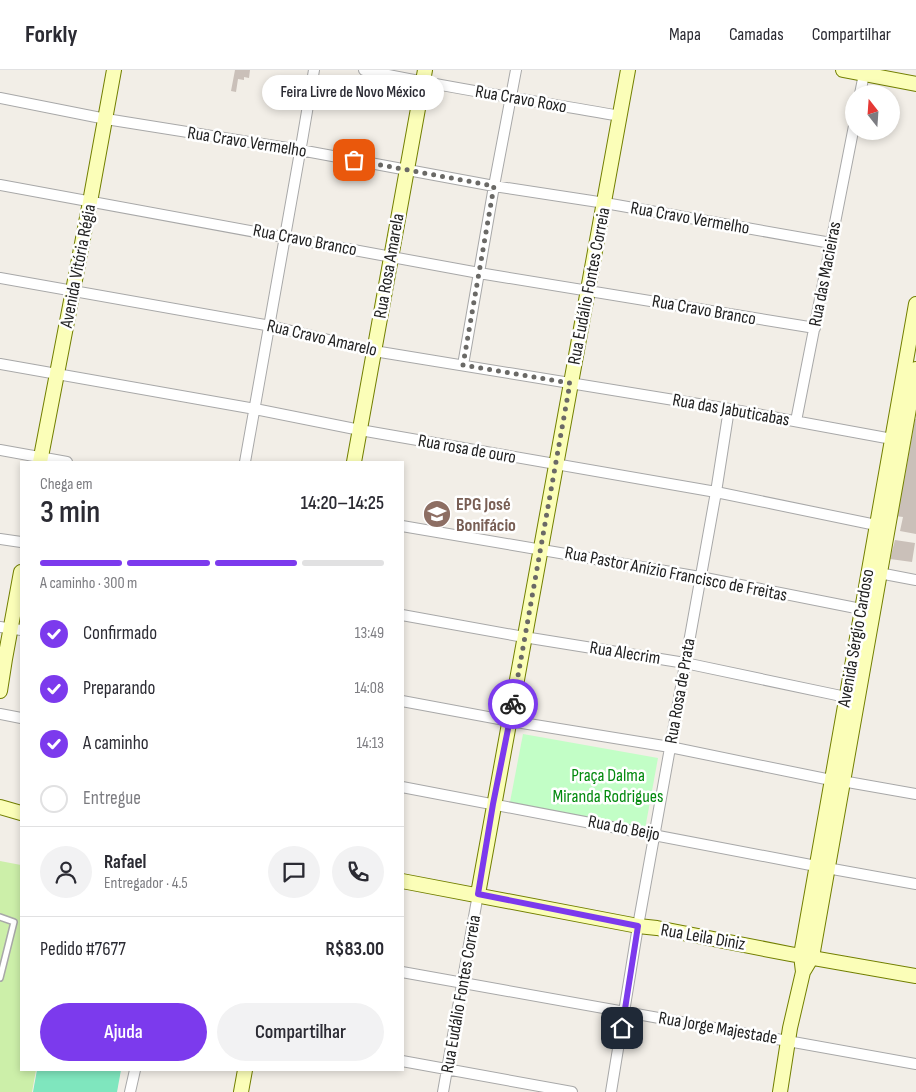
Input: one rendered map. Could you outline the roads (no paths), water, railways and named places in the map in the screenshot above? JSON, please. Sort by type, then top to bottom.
[{"type":"street","name":"Avenida Vitória Régia","points":[[40,460],[114,70]]},
{"type":"street","points":[[246,461],[314,70]]},
{"type":"street","name":"Rua Cravo Roxo","points":[[364,70],[423,76],[468,89],[620,116]]},
{"type":"street","points":[[463,365],[516,70]]},
{"type":"street","name":"Rua Eudálio Fontes Correia","points":[[443,1092],[464,983],[493,804],[542,549],[570,383],[628,70]]},
{"type":"street","points":[[843,70],[916,84]]},
{"type":"street","points":[[862,85],[864,74]]},
{"type":"street","name":"Rua Rosa Amarela","points":[[354,461],[423,76]]},
{"type":"street","name":"Rua Cravo Vermelho","points":[[0,98],[106,119],[300,150],[494,186],[604,203],[831,243]]},
{"type":"street","name":"Rua das Macieiras","points":[[796,422],[851,140]]},
{"type":"street","name":"Rua Cravo Branco","points":[[0,185],[285,236],[390,257],[815,328]]},
{"type":"street","name":"Rua Cravo Amarelo","points":[[0,278],[271,326],[374,351],[570,383]]},
{"type":"street","name":"Avenida Sérgio Cardoso","points":[[780,1092],[912,370],[916,304]]},
{"type":"street","name":"Rua rosa de ouro","points":[[0,364],[255,409],[360,430],[716,492],[882,526]]},
{"type":"street","name":"Rua das Jabuticabas","points":[[570,383],[729,409],[898,440]]},
{"type":"street","name":"Rua Rosa de Prata","points":[[611,1092],[638,926],[716,492],[729,409]]},
{"type":"street","points":[[0,450],[40,460],[54,461]]},
{"type":"street","name":"Rua Pastor Anízio Francisco de Freitas","points":[[404,526],[700,577],[867,610]]},
{"type":"street","points":[[0,539],[20,542]]},
{"type":"street","points":[[874,572],[916,580]]},
{"type":"street","points":[[0,691],[20,577]]},
{"type":"street","name":"Rua Alecrim","points":[[404,615],[685,663],[851,698]]},
{"type":"street","points":[[404,701],[670,747],[837,781],[916,794]]},
{"type":"street","points":[[0,714],[20,718]]},
{"type":"street","name":"Rua do Beijo","points":[[404,788],[916,884]]},
{"type":"street","points":[[0,806],[18,813]]},
{"type":"street","points":[[0,813],[18,813]]},
{"type":"street","name":"Rua Leila Diniz","points":[[404,881],[916,976]]},
{"type":"street","name":"Rua Jorge Majestade","points":[[404,972],[916,1064]]},
{"type":"street","points":[[404,1061],[572,1092]]},
{"type":"street","points":[[130,1092],[135,1071]]},
{"type":"street","points":[[241,1092],[245,1071]]},
{"type":"lane","points":[[0,917],[14,922],[0,978]]},
{"type":"place","name":"Feira Livre de Novo México","points":[[354,160]]},
{"type":"place","name":"EPG José Bonifácio","points":[[437,514]]},
{"type":"park label","name":"Praça Dalma Miranda Rodrigues","points":[[608,785]]}]
